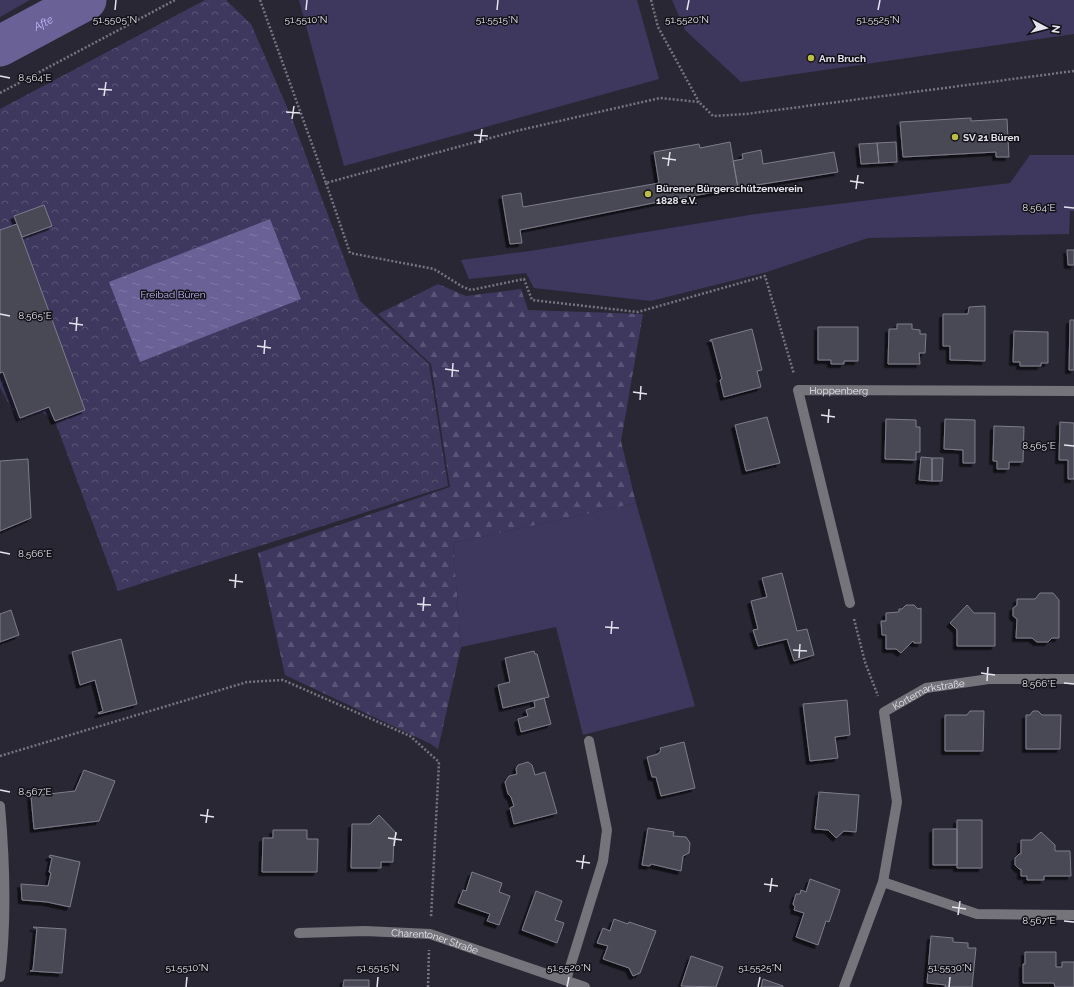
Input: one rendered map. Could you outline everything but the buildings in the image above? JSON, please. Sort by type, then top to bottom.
[{"type":"street","name":"Hoppenberg","points":[[850,603],[798,390],[1074,391]]},
{"type":"street","name":"Kortemarkstraße","points":[[844,987],[883,882],[897,802],[884,712],[926,688],[989,679],[1074,679]]},
{"type":"street","points":[[566,980],[603,862],[607,830],[589,741]]},
{"type":"street","points":[[0,806],[4,852],[4,946],[0,977]]},
{"type":"street","points":[[883,882],[977,914],[1074,915]]},
{"type":"street","name":"Charentoner Straße","points":[[299,933],[365,931],[430,934],[585,987]]},
{"type":"path","points":[[0,93],[176,0]]},
{"type":"path","points":[[260,0],[350,252],[434,269],[463,287],[471,290],[524,279],[532,300],[638,312],[766,276],[791,361],[794,377]]},
{"type":"path","points":[[651,0],[658,27],[699,102],[713,116],[746,114],[1074,71]]},
{"type":"path","points":[[326,183],[516,131],[660,98],[699,102]]},
{"type":"path","points":[[850,603],[865,662],[884,712]]},
{"type":"path","points":[[0,756],[247,682],[283,680],[410,736],[439,762],[428,987]]},
{"type":"green space","points":[[0,0],[30,0],[0,17]]},
{"type":"green space","name":"Freibad Büren","points":[[205,0],[226,0],[251,24],[293,121],[360,301],[429,364],[448,486],[118,591],[55,421],[42,412],[18,421],[0,387],[0,109]]},
{"type":"green space","points":[[299,0],[637,0],[659,79],[344,166]]},
{"type":"green space","name":"Am Bruch","points":[[672,0],[1074,0],[1074,34],[741,82],[685,30]]},
{"type":"green space","points":[[1030,155],[1074,155],[1074,211],[1070,211],[1069,234],[868,238],[767,272],[651,301],[534,288],[526,273],[469,279],[461,260],[530,251],[756,214],[1010,183]]},
{"type":"green space","points":[[438,284],[466,296],[521,289],[528,310],[643,314],[621,441],[636,503],[453,543],[461,647],[438,749],[431,744],[285,675],[258,553],[450,487],[431,364],[378,314]]},
{"type":"green space","points":[[636,503],[695,706],[583,735],[556,627],[461,647],[453,543]]},
{"type":"water","points":[[270,219],[301,299],[140,362],[109,282]]},
{"type":"waterway","name":"Afte","points":[[0,46],[86,0]]},
{"type":"place","name":"Am Bruch","points":[[811,58]]},
{"type":"place","name":"SV 21 Büren","points":[[955,137]]},
{"type":"place","name":"Bürener Bürgerschützenverein 1828 e.V.","points":[[648,194]]}]
